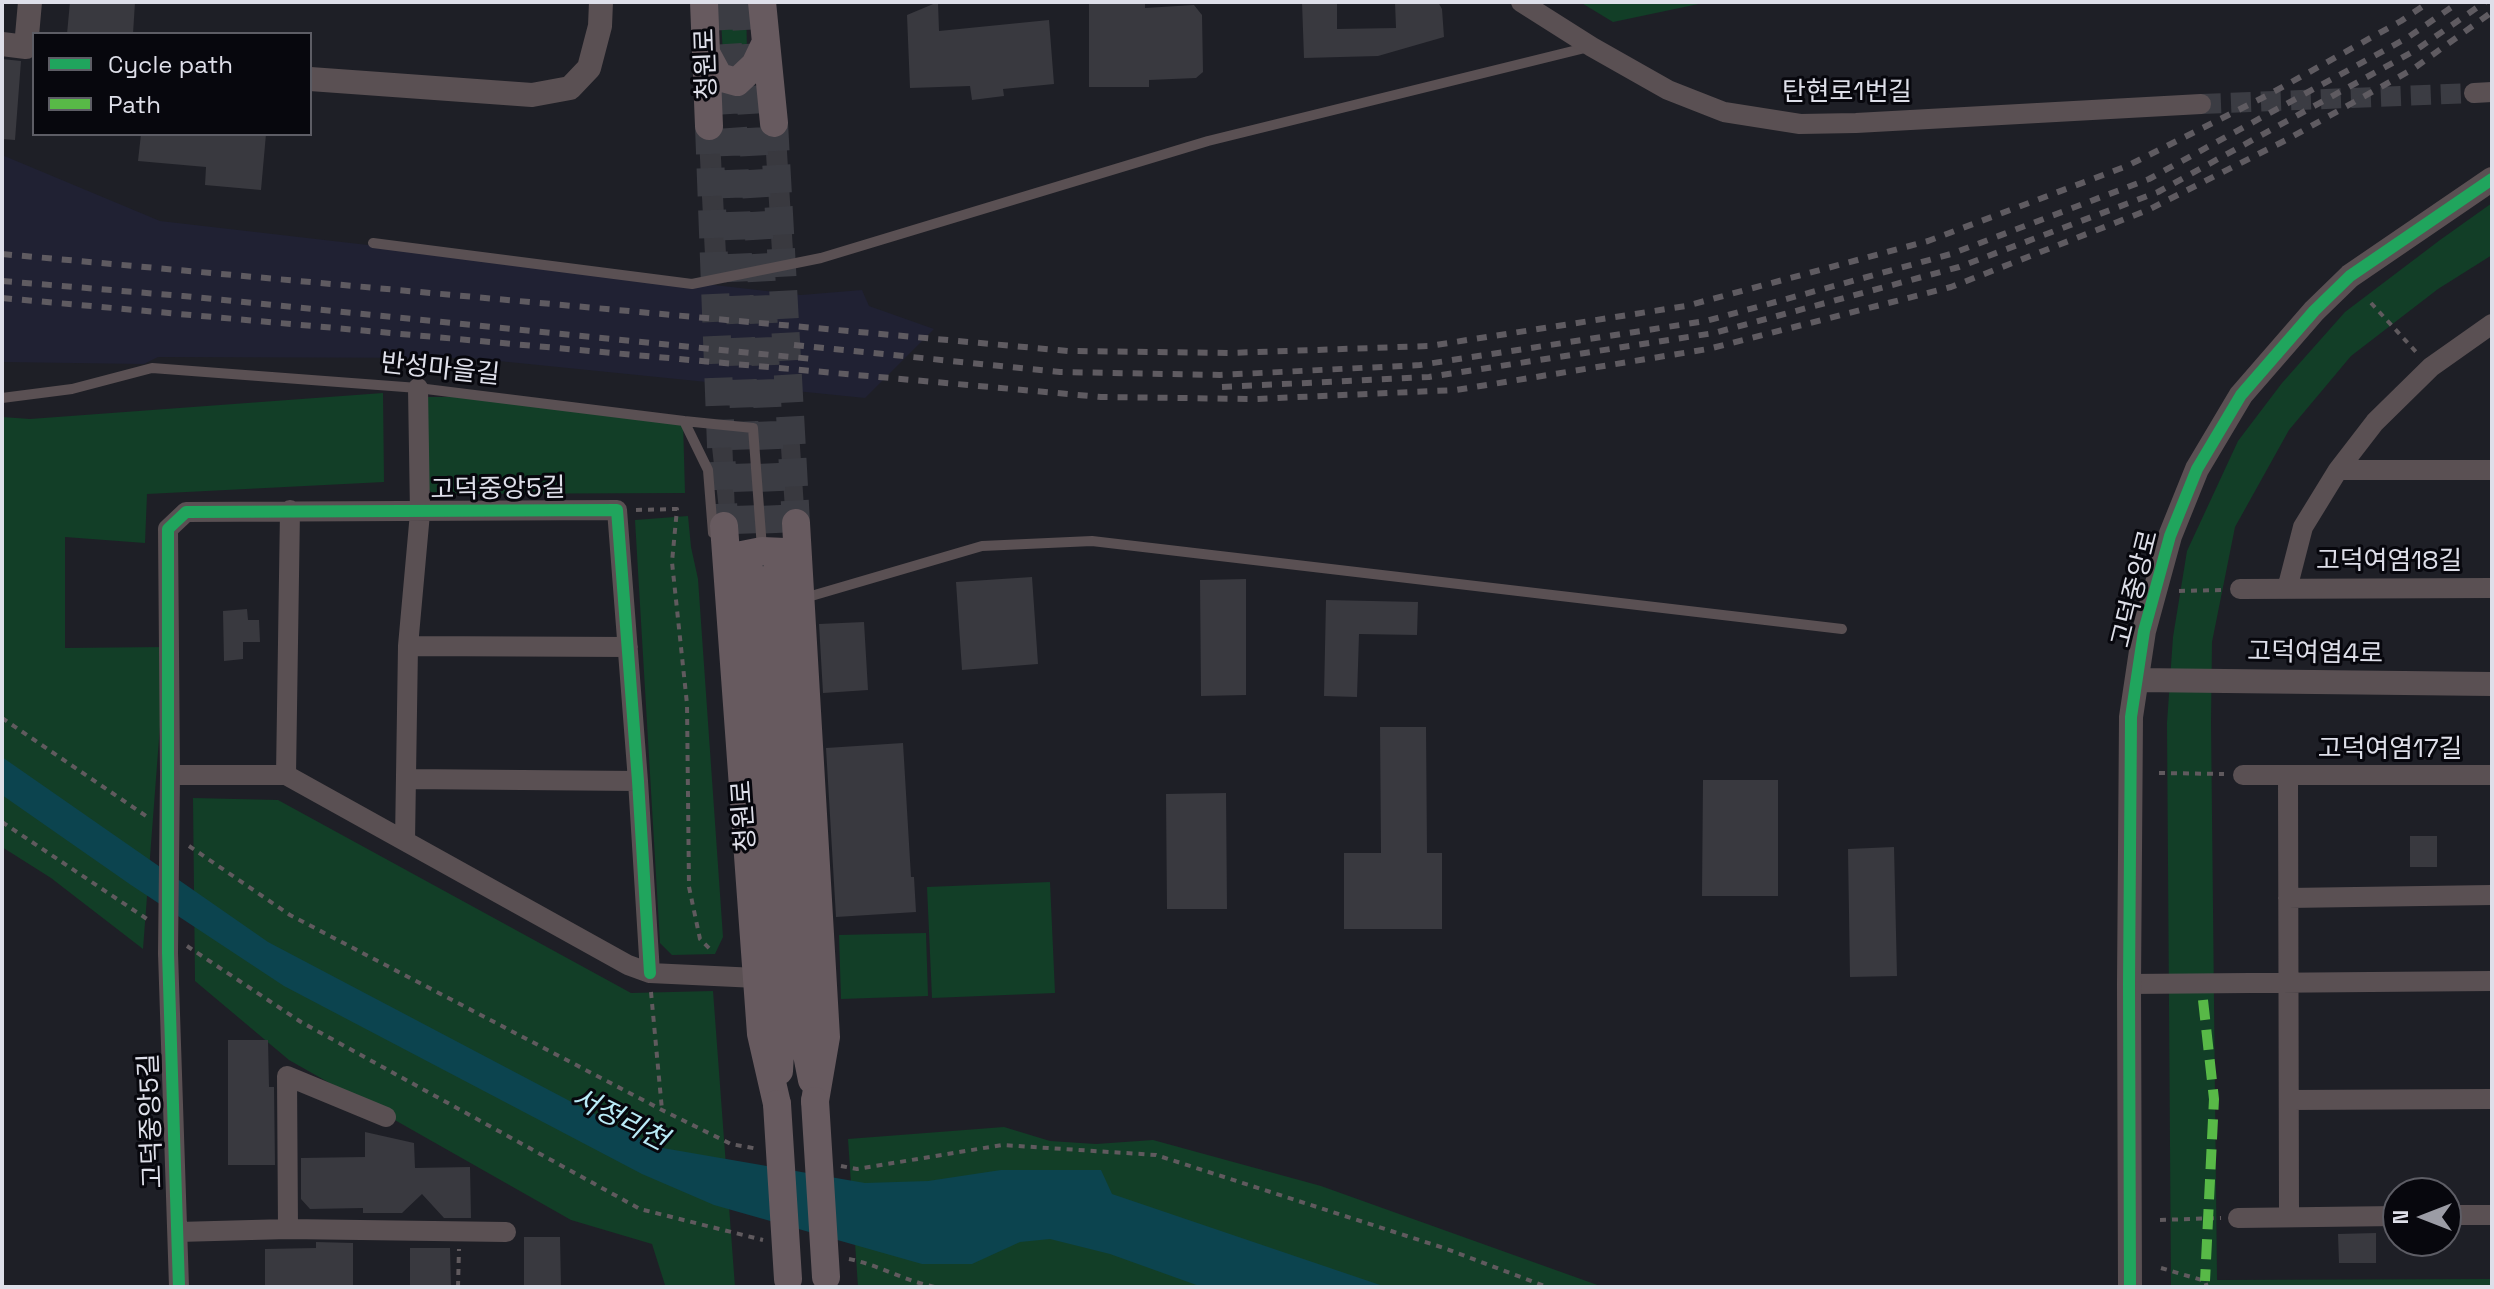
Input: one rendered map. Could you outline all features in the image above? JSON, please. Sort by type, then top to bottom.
[{"type":"main road","name":"청원로","points":[[704,2],[709,126]]},
{"type":"main road","points":[[762,2],[774,123]]},
{"type":"main road","points":[[706,52],[719,77],[737,82],[755,65],[765,44]]},
{"type":"main road","name":"청원로","points":[[777,1104],[761,1034],[731,604],[796,523]]},
{"type":"main road","name":"청원로","points":[[724,526],[800,600],[826,1037],[815,1101]]},
{"type":"main road","name":"청원로","points":[[763,566],[804,1039],[815,1101],[826,1282]]},
{"type":"main road","name":"청원로","points":[[763,566],[781,1035],[777,1104],[789,1283]]},
{"type":"street","points":[[21,46],[30,2]]},
{"type":"street","points":[[312,79],[532,95],[570,88],[589,68],[600,26],[601,2]]},
{"type":"street","name":"탄현로1번길","points":[[1521,2],[1668,90],[1724,112],[1800,124],[2201,104]]},
{"type":"street","name":"고덕중앙로","points":[[2130,1287],[2131,717],[2144,631],[2170,536],[2197,469],[2241,395],[2314,311],[2350,276],[2492,179]]},
{"type":"street","name":"고덕여염18길","points":[[2287,589],[2303,527],[2338,470],[2375,422],[2431,367],[2492,324]]},
{"type":"street","points":[[405,841],[408,646],[420,513],[418,388]]},
{"type":"street","points":[[2338,470],[2492,470]]},
{"type":"street","points":[[286,775],[290,510]]},
{"type":"street","points":[[617,510],[650,973]]},
{"type":"street","name":"고덕중앙5길","points":[[179,1287],[168,529],[186,512],[617,510]]},
{"type":"street","name":"고덕여염18길","points":[[2240,589],[2492,588]]},
{"type":"street","points":[[408,646],[628,647]]},
{"type":"street","name":"고덕여염4로","points":[[2137,680],[2492,684]]},
{"type":"street","points":[[170,775],[286,775],[628,965],[650,973],[757,978]]},
{"type":"street","name":"고덕여염17길","points":[[2243,775],[2492,775]]},
{"type":"street","name":"고덕여염17길","points":[[2288,776],[2289,1216]]},
{"type":"street","points":[[406,779],[638,781]]},
{"type":"street","points":[[2288,898],[2492,895]]},
{"type":"street","points":[[2129,984],[2492,981]]},
{"type":"street","points":[[288,1229],[287,1076],[386,1117]]},
{"type":"street","points":[[2289,1100],[2492,1099]]},
{"type":"street","points":[[2462,1215],[2492,1215]]},
{"type":"street","points":[[2238,1218],[2382,1216]]},
{"type":"street","points":[[178,1232],[288,1229],[506,1232]]},
{"type":"lane","points":[[373,243],[692,284],[821,258],[1208,141],[1592,47]]},
{"type":"lane","name":"반성마을길","points":[[2,398],[72,389],[152,368],[418,388],[753,428],[763,566]]},
{"type":"lane","points":[[684,421],[708,470],[713,542],[731,604]]},
{"type":"lane","points":[[800,600],[982,546],[1092,541],[1842,629]]},
{"type":"path","points":[[2371,303],[2431,367]]},
{"type":"path","points":[[617,510],[677,509],[672,562],[687,704],[689,887],[700,939],[711,950]]},
{"type":"path","points":[[2179,591],[2240,589]]},
{"type":"path","points":[[2159,773],[2243,775]]},
{"type":"path","points":[[2,822],[158,926]]},
{"type":"path","points":[[176,948],[301,1022],[640,1209],[763,1240]]},
{"type":"path","points":[[650,973],[662,1110]]},
{"type":"path","points":[[2160,1220],[2238,1218]]},
{"type":"path","points":[[458,1287],[460,1233]]},
{"type":"path","points":[[847,1258],[861,1261],[914,1285],[935,1287]]},
{"type":"path","points":[[2161,1268],[2205,1281],[2207,1287]]},
{"type":"shaded area","points":[[2,155],[160,221],[801,295],[862,290],[869,306],[934,329],[865,398],[469,358],[158,357],[144,364],[2,362]]},
{"type":"shaded area","points":[[2,757],[268,942],[657,1147],[865,1183],[928,1181],[1001,1170],[1101,1170],[1112,1194],[1386,1287],[1202,1287],[1110,1254],[1050,1239],[1020,1242],[972,1264],[922,1264],[714,1205],[642,1174],[284,986],[2,795]]},
{"type":"green space","points":[[720,2],[746,2],[747,53],[736,63],[723,55]]},
{"type":"green space","points":[[1580,2],[1708,2],[1613,22]]},
{"type":"green space","points":[[2492,203],[2492,255],[2438,289],[2351,356],[2289,430],[2235,527],[2212,642],[2211,722],[2217,1280],[2492,1279],[2492,1287],[2171,1287],[2167,723],[2173,637],[2187,551],[2238,441],[2282,383],[2345,312]]},
{"type":"green space","points":[[383,393],[384,482],[147,494],[145,543],[65,537],[65,648],[166,647],[143,949],[51,878],[2,847],[2,417],[30,419]]},
{"type":"green space","points":[[420,397],[468,397],[683,421],[685,493],[433,494],[418,478]]},
{"type":"green space","points":[[688,516],[698,579],[723,937],[715,954],[672,955],[660,943],[635,520]]},
{"type":"green space","points":[[193,798],[278,800],[631,993],[713,991],[735,1287],[665,1285],[652,1244],[571,1220],[289,1060],[195,981]]},
{"type":"green space","points":[[1050,882],[1055,993],[932,998],[927,887]]},
{"type":"green space","points":[[926,933],[928,996],[841,999],[839,935]]},
{"type":"green space","points":[[1004,1127],[1050,1141],[1096,1144],[1153,1140],[1321,1186],[1603,1287],[858,1287],[848,1139]]},
{"type":"building","points":[[70,2],[135,2],[133,32],[67,32]]},
{"type":"building","points":[[938,2],[939,31],[1049,20],[1054,84],[1003,89],[1004,96],[972,100],[970,86],[910,88],[907,15]]},
{"type":"building","points":[[1302,2],[1337,2],[1337,29],[1396,28],[1395,2],[1438,2],[1442,9],[1444,37],[1378,56],[1304,58]]},
{"type":"building","points":[[1089,4],[1145,4],[1145,8],[1194,5],[1202,15],[1203,72],[1196,78],[1149,80],[1149,87],[1089,87]]},
{"type":"building","points":[[2,59],[21,61],[15,140],[2,139]]},
{"type":"building","points":[[786,135],[793,251],[772,252],[765,137],[776,140]]},
{"type":"building","points":[[141,136],[266,136],[261,190],[205,185],[206,167],[138,161]]},
{"type":"building","points":[[699,139],[709,143],[720,139],[726,254],[705,255]]},
{"type":"building","points":[[799,431],[804,508],[794,506],[785,510],[780,432]]},
{"type":"building","points":[[732,437],[735,513],[719,510],[711,438]]},
{"type":"building","points":[[1032,577],[1038,664],[962,670],[956,582]]},
{"type":"building","points":[[1246,579],[1246,695],[1201,696],[1200,580]]},
{"type":"building","points":[[1326,600],[1418,602],[1417,635],[1359,634],[1357,697],[1324,696]]},
{"type":"building","points":[[247,609],[248,620],[259,620],[260,642],[243,642],[243,659],[224,661],[223,611]]},
{"type":"building","points":[[864,622],[868,690],[823,693],[819,624]]},
{"type":"building","points":[[1380,727],[1426,727],[1427,853],[1442,853],[1442,929],[1344,929],[1344,853],[1381,853]]},
{"type":"building","points":[[903,743],[916,912],[836,917],[826,748]]},
{"type":"building","points":[[1703,780],[1778,780],[1778,896],[1702,896]]},
{"type":"building","points":[[1226,793],[1227,909],[1167,909],[1166,794]]},
{"type":"building","points":[[2410,836],[2437,836],[2437,867],[2410,867]]},
{"type":"building","points":[[1894,847],[1897,976],[1850,977],[1848,849]]},
{"type":"building","points":[[228,1040],[268,1040],[269,1087],[274,1087],[275,1165],[228,1165]]},
{"type":"building","points":[[365,1132],[414,1143],[415,1168],[470,1167],[471,1218],[444,1218],[422,1194],[402,1213],[363,1213],[363,1208],[310,1209],[301,1199],[301,1158],[365,1157]]},
{"type":"building","points":[[2376,1233],[2376,1263],[2339,1263],[2338,1234]]},
{"type":"building","points":[[524,1237],[560,1237],[561,1287],[524,1287]]},
{"type":"building","points":[[316,1242],[353,1243],[353,1287],[265,1287],[265,1249],[316,1248]]},
{"type":"building","points":[[410,1248],[450,1248],[451,1287],[410,1287]]},
{"type":"tunnel","points":[[725,2],[733,128],[750,572]]},
{"type":"tunnel","points":[[745,2],[775,573]]},
{"type":"tunnel","points":[[2201,104],[2474,93]]},
{"type":"tunnel","points":[[774,123],[796,523]]},
{"type":"tunnel","points":[[709,126],[724,526]]},
{"type":"railway","points":[[2,254],[1068,351],[1229,353],[1429,346],[1686,306],[1928,241],[2127,166],[2268,95],[2401,21],[2429,2]]},
{"type":"railway","points":[[794,345],[1060,372],[1220,375],[1420,365],[1706,321],[1951,254],[2149,179],[2407,38],[2459,2]]},
{"type":"railway","points":[[1222,387],[1429,377],[1714,333],[1959,267],[2158,192],[2416,50],[2485,2]]},
{"type":"railway","points":[[2,298],[1101,397],[1255,399],[1456,390],[1708,349],[1951,287],[2148,210],[2288,139],[2413,69],[2492,12]]},
{"type":"railway","points":[[2,281],[183,296],[812,359]]},
{"type":"marked path","points":[[2203,1000],[2214,1099],[2205,1281]]},
{"type":"cycle path","points":[[2130,1287],[2131,717],[2144,631],[2170,536],[2197,469],[2241,395],[2314,311],[2350,276],[2492,179]]},
{"type":"cycle path","points":[[179,1287],[168,953],[168,529],[186,512],[617,510],[650,973]]},
{"type":"water label","name":"서정리천","points":[[619,1120]]}]
